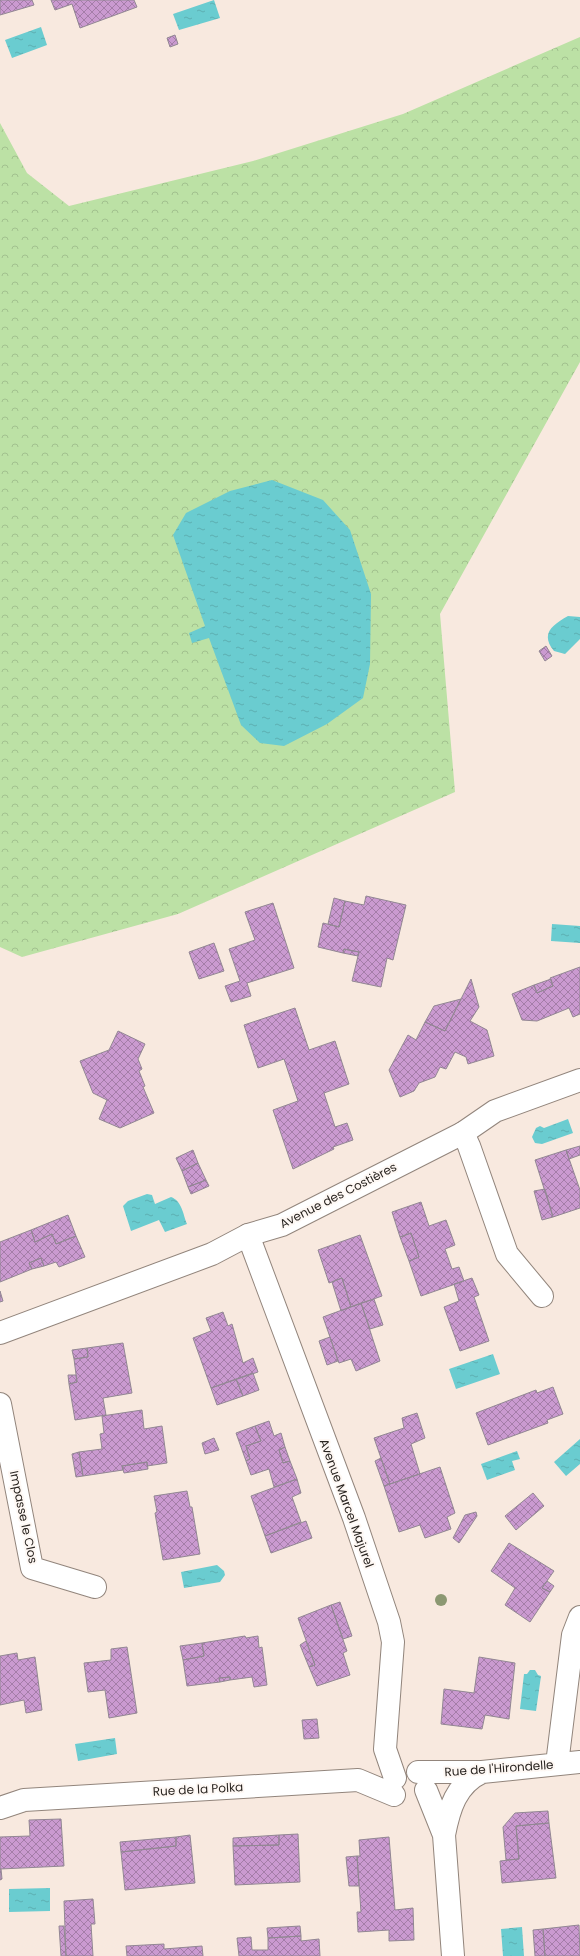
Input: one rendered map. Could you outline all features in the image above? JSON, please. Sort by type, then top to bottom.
[{"type":"street","name":"Avenue des Costières","points":[[0,1333],[212,1254],[248,1235],[282,1225],[402,1162],[463,1133],[495,1111],[580,1080]]},
{"type":"street","points":[[463,1133],[507,1254],[542,1296]]},
{"type":"street","name":"Avenue Marcel Majurel","points":[[248,1235],[354,1518],[389,1622],[393,1642],[385,1749],[394,1786]]},
{"type":"street","name":"Impasse le Clos","points":[[0,1404],[32,1568],[95,1587]]},
{"type":"street","points":[[556,1764],[573,1635],[580,1618]]},
{"type":"street","points":[[358,1780],[366,1778],[377,1768],[382,1762],[385,1749]]},
{"type":"street","name":"Rue de l'Hirondelle","points":[[422,1781],[482,1772],[580,1762]]},
{"type":"street","points":[[422,1781],[420,1801],[412,1805],[399,1802],[394,1786],[405,1771],[422,1781],[444,1835]]},
{"type":"street","points":[[453,1956],[444,1835],[450,1809],[459,1791],[472,1776],[482,1772]]},
{"type":"street","name":"Rue de la Polka","points":[[0,1808],[24,1800],[358,1780],[394,1786]]},
{"type":"green space","points":[[580,37],[580,362],[440,614],[455,792],[178,914],[22,957],[0,947],[0,123],[27,173],[69,206],[253,161],[403,114]]},
{"type":"water","points":[[214,0],[220,18],[179,30],[173,14]]},
{"type":"water","points":[[41,27],[47,45],[12,58],[5,40]]},
{"type":"water","points":[[272,480],[323,500],[350,530],[371,594],[370,664],[363,698],[327,724],[284,746],[260,743],[241,725],[209,638],[192,643],[189,633],[205,626],[173,535],[186,513],[230,491]]},
{"type":"water","points":[[568,616],[580,617],[580,639],[565,654],[554,651],[548,640],[548,635],[550,630],[557,623]]},
{"type":"water","points":[[552,924],[580,926],[580,943],[551,941]]},
{"type":"water","points":[[568,1119],[573,1133],[542,1144],[535,1143],[532,1137],[536,1128],[540,1126],[544,1128]]},
{"type":"water","points":[[147,1194],[152,1195],[155,1204],[171,1197],[175,1199],[182,1208],[187,1224],[165,1232],[159,1220],[131,1231],[123,1206],[128,1201]]},
{"type":"water","points":[[493,1354],[500,1374],[456,1389],[449,1369]]},
{"type":"water","points":[[580,1439],[580,1464],[566,1476],[554,1462]]},
{"type":"water","points":[[517,1451],[520,1459],[512,1461],[515,1470],[487,1480],[481,1464]]},
{"type":"water","points":[[217,1565],[224,1571],[225,1575],[220,1582],[184,1588],[181,1572]]},
{"type":"water","points":[[530,1670],[535,1670],[538,1675],[541,1676],[536,1711],[520,1709],[524,1674],[527,1674]]},
{"type":"water","points":[[115,1738],[117,1754],[78,1761],[75,1744]]},
{"type":"water","points":[[50,1888],[50,1911],[9,1912],[9,1889]]},
{"type":"water","points":[[522,1927],[524,1956],[503,1956],[501,1929]]},
{"type":"building","points":[[0,0],[32,0],[34,5],[0,15]]},
{"type":"building","points":[[51,0],[134,0],[137,7],[80,28],[72,4],[55,10]]},
{"type":"building","points":[[175,35],[178,44],[170,47],[167,38]]},
{"type":"building","points":[[546,646],[552,656],[545,661],[539,651]]},
{"type":"building","points":[[366,896],[406,905],[393,960],[387,958],[381,987],[352,981],[359,952],[344,949],[343,953],[318,947],[323,923],[339,927],[345,901],[364,905]]},
{"type":"building","points":[[334,898],[345,901],[339,927],[328,924]]},
{"type":"building","points":[[273,903],[294,968],[247,983],[251,996],[231,1002],[225,986],[240,981],[229,949],[255,940],[245,912]]},
{"type":"building","points":[[214,943],[224,971],[199,979],[189,952]]},
{"type":"building","points":[[344,949],[359,952],[358,956],[343,953]]},
{"type":"building","points":[[580,967],[580,1014],[573,1017],[569,1008],[537,1021],[522,1020],[512,994],[534,985],[537,993],[553,986],[550,978]]},
{"type":"building","points":[[471,979],[479,1007],[470,1021],[487,1030],[494,1056],[468,1064],[466,1057],[455,1052],[446,1069],[440,1067],[435,1077],[419,1083],[414,1091],[400,1097],[389,1070],[408,1035],[416,1040],[425,1022],[445,1031]]},
{"type":"building","points":[[551,979],[553,986],[537,993],[534,985]]},
{"type":"building","points":[[461,999],[445,1031],[425,1022],[434,1006]]},
{"type":"building","points":[[295,1008],[309,1050],[335,1041],[349,1084],[324,1093],[335,1127],[347,1123],[353,1140],[333,1147],[334,1149],[293,1169],[273,1110],[298,1101],[284,1059],[258,1068],[244,1025]]},
{"type":"building","points":[[118,1031],[145,1044],[138,1059],[142,1069],[139,1071],[145,1086],[143,1087],[154,1113],[120,1128],[99,1119],[107,1100],[93,1093],[80,1061],[109,1050]]},
{"type":"building","points":[[580,1146],[580,1155],[569,1159],[566,1150]]},
{"type":"building","points":[[193,1150],[198,1163],[182,1171],[176,1158]]},
{"type":"building","points":[[566,1150],[580,1190],[580,1208],[553,1217],[535,1160]]},
{"type":"building","points":[[198,1163],[206,1180],[188,1187],[182,1171]]},
{"type":"building","points":[[206,1180],[209,1186],[191,1194],[188,1187]]},
{"type":"building","points":[[545,1189],[553,1217],[542,1220],[534,1191]]},
{"type":"building","points":[[421,1202],[429,1226],[446,1220],[455,1245],[445,1249],[452,1269],[459,1267],[464,1281],[421,1296],[409,1261],[419,1257],[411,1233],[400,1237],[392,1212]]},
{"type":"building","points":[[68,1215],[76,1236],[56,1244],[52,1234],[35,1242],[31,1230]]},
{"type":"building","points":[[31,1230],[35,1242],[52,1234],[56,1244],[76,1236],[85,1257],[59,1267],[56,1262],[44,1266],[41,1258],[29,1263],[32,1269],[0,1282],[0,1242]]},
{"type":"building","points":[[411,1233],[419,1257],[409,1261],[400,1237]]},
{"type":"building","points":[[360,1235],[382,1296],[351,1307],[342,1278],[329,1283],[318,1250]]},
{"type":"building","points":[[41,1258],[44,1266],[32,1269],[29,1263]]},
{"type":"building","points":[[342,1278],[351,1307],[341,1311],[332,1282]]},
{"type":"building","points":[[472,1278],[479,1295],[474,1297],[489,1341],[460,1351],[444,1307],[459,1301],[454,1284]]},
{"type":"building","points":[[0,1291],[3,1301],[0,1302]]},
{"type":"building","points":[[374,1299],[383,1325],[370,1329],[361,1303]]},
{"type":"building","points":[[361,1303],[380,1361],[356,1371],[351,1359],[339,1363],[323,1317]]},
{"type":"building","points":[[223,1312],[228,1326],[232,1324],[243,1363],[253,1358],[258,1372],[211,1388],[193,1338],[211,1331],[206,1318]]},
{"type":"building","points":[[330,1337],[338,1361],[327,1365],[319,1341]]},
{"type":"building","points":[[123,1343],[132,1393],[103,1398],[106,1415],[75,1420],[69,1384],[77,1382],[74,1359],[88,1357],[87,1348]]},
{"type":"building","points":[[87,1348],[88,1357],[74,1359],[72,1350]]},
{"type":"building","points":[[253,1373],[259,1390],[243,1396],[236,1379]]},
{"type":"building","points":[[68,1375],[76,1375],[77,1382],[69,1384]]},
{"type":"building","points":[[236,1379],[243,1396],[217,1405],[211,1388]]},
{"type":"building","points":[[553,1387],[563,1414],[547,1420],[548,1423],[488,1445],[476,1413],[536,1390],[537,1393]]},
{"type":"building","points":[[142,1410],[144,1429],[162,1426],[167,1463],[147,1466],[147,1462],[122,1466],[123,1470],[83,1476],[79,1452],[102,1449],[100,1434],[104,1433],[102,1416]]},
{"type":"building","points":[[417,1413],[425,1438],[411,1444],[420,1474],[390,1484],[374,1438],[404,1428],[402,1418]]},
{"type":"building","points":[[269,1421],[274,1436],[281,1433],[285,1447],[279,1450],[283,1463],[290,1461],[297,1479],[274,1487],[269,1469],[251,1475],[246,1461],[250,1459],[246,1446],[261,1441],[255,1426]]},
{"type":"building","points":[[255,1426],[261,1441],[246,1446],[250,1459],[246,1461],[236,1433]]},
{"type":"building","points":[[214,1438],[219,1450],[205,1454],[202,1443]]},
{"type":"building","points":[[285,1447],[290,1461],[283,1463],[279,1450]]},
{"type":"building","points":[[79,1452],[83,1476],[76,1477],[72,1454]]},
{"type":"building","points":[[381,1458],[390,1484],[384,1486],[375,1461]]},
{"type":"building","points":[[147,1462],[148,1469],[124,1473],[122,1466]]},
{"type":"building","points":[[440,1467],[455,1513],[447,1517],[451,1529],[425,1538],[420,1525],[399,1532],[384,1486]]},
{"type":"building","points":[[297,1479],[301,1493],[292,1497],[301,1522],[265,1536],[251,1496]]},
{"type":"building","points":[[187,1491],[190,1507],[192,1507],[200,1554],[163,1560],[155,1513],[157,1512],[154,1496]]},
{"type":"building","points":[[533,1493],[544,1506],[516,1530],[505,1516]]},
{"type":"building","points":[[476,1512],[477,1516],[459,1543],[453,1538],[465,1515]]},
{"type":"building","points":[[306,1521],[312,1538],[271,1553],[265,1536]]},
{"type":"building","points":[[509,1543],[554,1571],[542,1588],[550,1592],[530,1622],[505,1605],[515,1588],[491,1571]]},
{"type":"building","points":[[547,1581],[554,1586],[550,1592],[542,1588]]},
{"type":"building","points":[[340,1602],[352,1636],[343,1639],[331,1605]]},
{"type":"building","points":[[331,1605],[347,1651],[343,1653],[350,1675],[317,1686],[309,1667],[315,1665],[298,1618]]},
{"type":"building","points":[[245,1636],[246,1638],[258,1636],[259,1648],[262,1647],[267,1685],[254,1687],[252,1677],[230,1680],[230,1677],[219,1678],[220,1682],[187,1686],[183,1660],[204,1656],[202,1643]]},
{"type":"building","points":[[306,1641],[315,1665],[309,1667],[300,1645]]},
{"type":"building","points":[[202,1643],[204,1656],[183,1660],[180,1646]]},
{"type":"building","points":[[127,1647],[137,1713],[109,1718],[105,1690],[88,1692],[84,1663],[111,1660],[111,1649]]},
{"type":"building","points":[[17,1653],[18,1660],[35,1657],[42,1710],[26,1713],[24,1700],[0,1705],[0,1656]]},
{"type":"building","points":[[479,1657],[515,1663],[509,1719],[485,1715],[482,1729],[441,1724],[444,1689],[474,1693]]},
{"type":"building","points":[[230,1677],[230,1680],[220,1682],[219,1678]]},
{"type":"building","points":[[317,1719],[319,1738],[304,1739],[302,1720]]},
{"type":"building","points":[[548,1811],[549,1823],[516,1826],[519,1859],[506,1860],[503,1827],[515,1813]]},
{"type":"building","points":[[61,1819],[64,1866],[0,1869],[0,1837],[30,1836],[29,1820]]},
{"type":"building","points":[[549,1823],[556,1878],[502,1883],[500,1861],[519,1859],[516,1826]]},
{"type":"building","points":[[298,1834],[300,1882],[235,1885],[233,1846],[279,1845],[279,1835]]},
{"type":"building","points":[[190,1835],[195,1883],[125,1890],[121,1852],[176,1846],[176,1837]]},
{"type":"building","points":[[279,1835],[279,1845],[233,1846],[233,1838]]},
{"type":"building","points":[[176,1837],[176,1846],[121,1852],[120,1842]]},
{"type":"building","points":[[389,1837],[395,1910],[413,1908],[414,1940],[389,1941],[389,1930],[358,1932],[357,1912],[361,1912],[357,1856],[360,1856],[359,1840]]},
{"type":"building","points":[[357,1856],[359,1886],[349,1886],[346,1857]]},
{"type":"building","points":[[0,1869],[2,1879],[0,1880]]},
{"type":"building","points":[[93,1899],[95,1924],[91,1924],[93,1956],[66,1956],[64,1901]]},
{"type":"building","points":[[579,1925],[580,1956],[545,1956],[543,1929]]},
{"type":"building","points":[[59,1926],[64,1926],[66,1956],[61,1956]]},
{"type":"building","points":[[300,1926],[301,1936],[268,1938],[267,1928]]},
{"type":"building","points":[[543,1929],[545,1956],[535,1956],[533,1930]]},
{"type":"building","points":[[301,1936],[301,1941],[319,1939],[320,1956],[239,1956],[237,1938],[251,1937],[252,1950],[268,1950],[268,1938]]},
{"type":"building","points":[[164,1944],[164,1949],[202,1946],[203,1956],[127,1956],[126,1946]]}]
